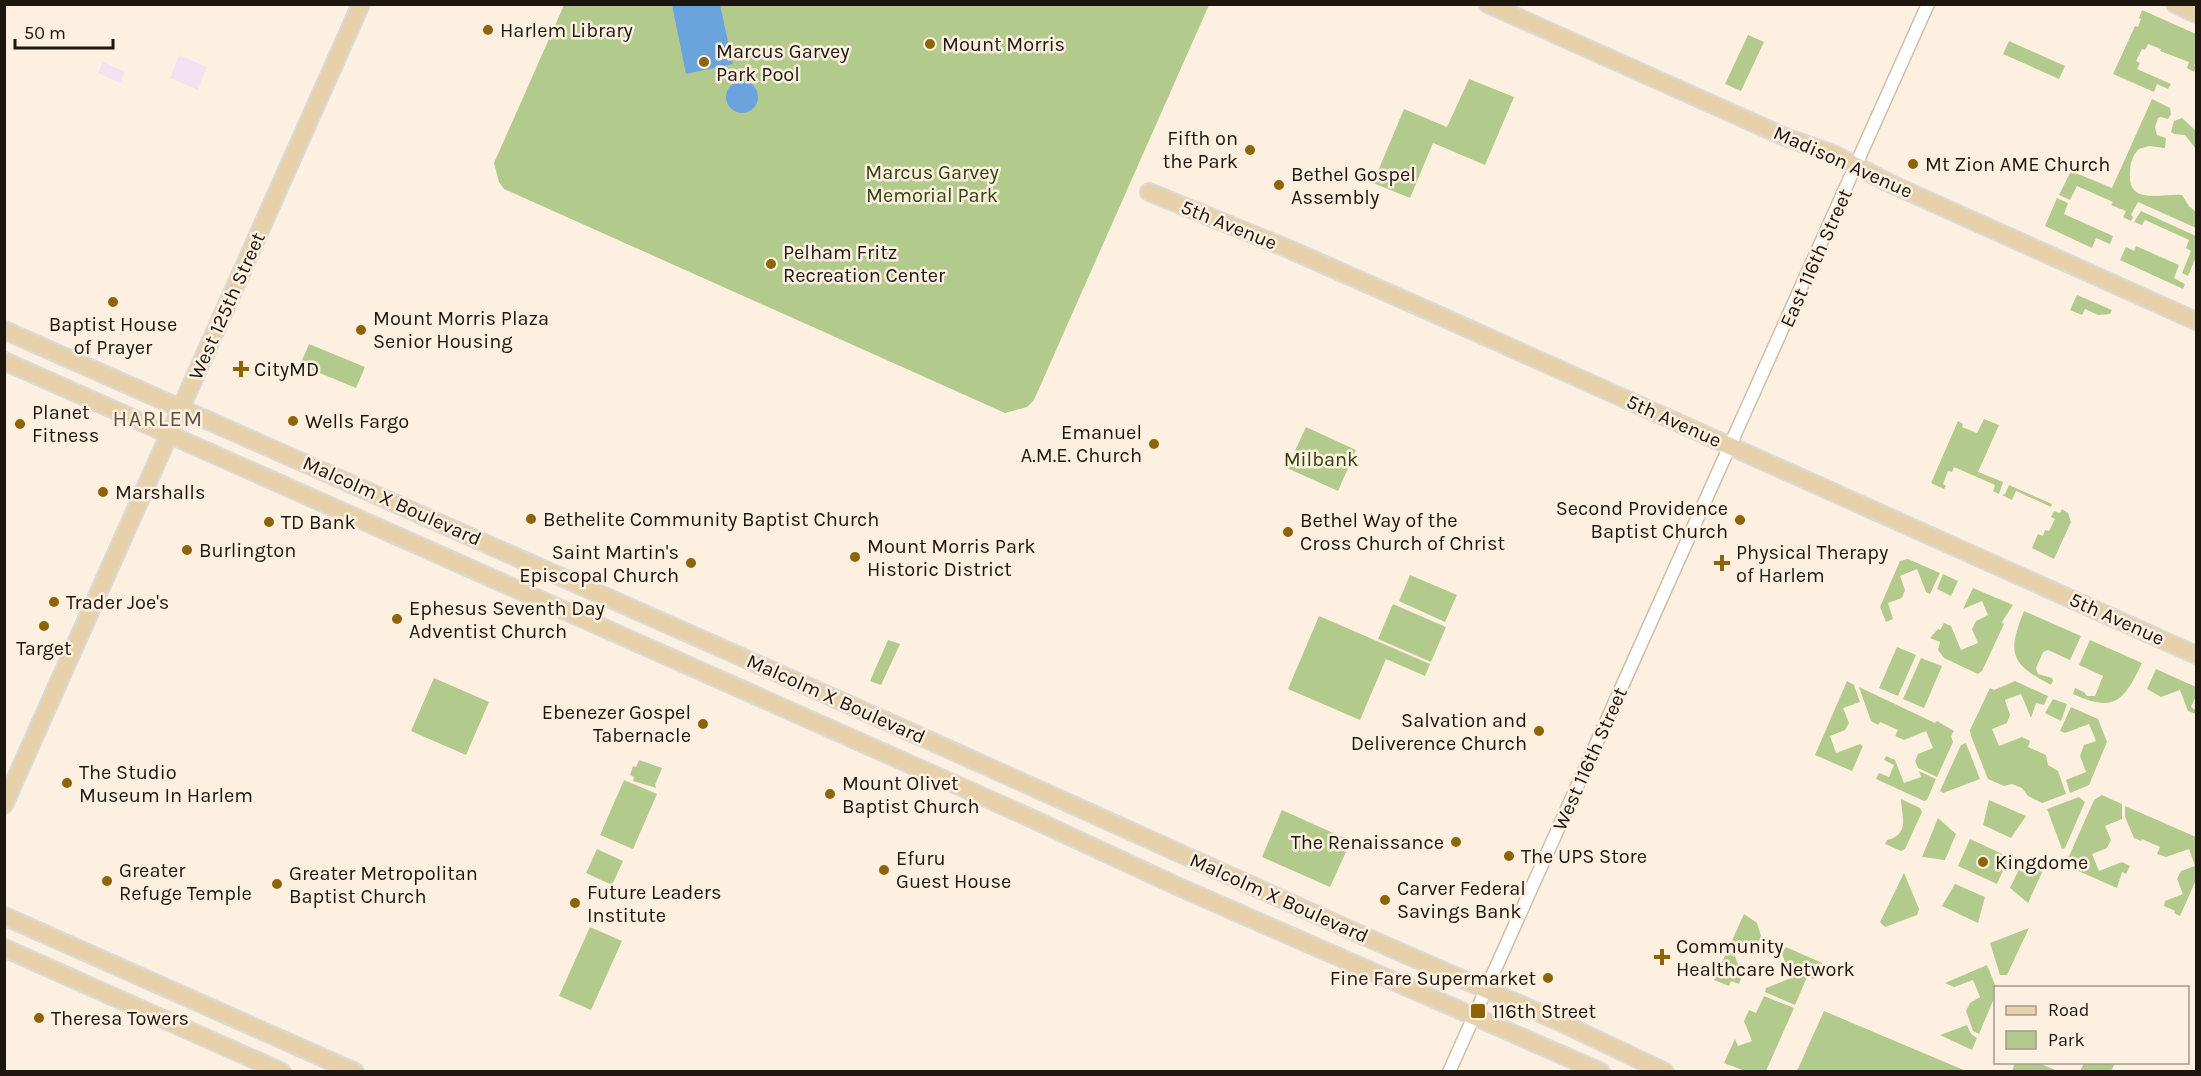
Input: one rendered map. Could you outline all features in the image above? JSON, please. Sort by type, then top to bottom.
[{"type":"main road","name":"West 125th Street","points":[[4,805],[361,4]]},
{"type":"main road","name":"Madison Avenue","points":[[1488,4],[1785,136],[1833,154],[1889,183],[2196,321]]},
{"type":"main road","points":[[2175,4],[2196,14]]},
{"type":"main road","name":"5th Avenue","points":[[1149,192],[1337,271],[2196,655]]},
{"type":"main road","name":"Malcolm X Boulevard","points":[[4,330],[1578,1030],[1665,1071]]},
{"type":"main road","name":"Malcolm X Boulevard","points":[[4,361],[1024,815],[1179,887],[1601,1071]]},
{"type":"main road","points":[[4,916],[355,1071]]},
{"type":"main road","points":[[4,948],[282,1071]]},
{"type":"street","name":"East 116th Street","points":[[1731,446],[1929,4]]},
{"type":"street","name":"West 116th Street","points":[[1449,1071],[1731,446]]},
{"type":"shaded area","points":[[179,55],[207,67],[198,90],[170,78]]},
{"type":"shaded area","points":[[103,62],[125,72],[120,83],[98,73]]},
{"type":"green space","name":"Marcus Garvey Memorial Park","points":[[564,5],[1209,5],[1034,400],[1027,407],[1005,413],[504,189],[499,182],[494,163]]},
{"type":"green space","points":[[2142,10],[2196,34],[2194,72],[2187,68],[2189,62],[2160,51],[2161,49],[2148,44],[2145,50],[2142,49],[2136,61],[2140,63],[2137,69],[2171,84],[2168,89],[2157,84],[2154,92],[2113,74],[2135,26],[2138,27]]},
{"type":"green space","points":[[1748,35],[1764,42],[1741,91],[1725,84]]},
{"type":"green space","points":[[2009,41],[2065,66],[2059,79],[2003,54]]},
{"type":"green space","points":[[1469,79],[1514,97],[1485,165],[1433,143],[1410,198],[1373,183],[1404,109],[1447,127]]},
{"type":"green space","points":[[2152,99],[2170,108],[2171,114],[2168,119],[2158,118],[2155,127],[2157,135],[2166,138],[2165,148],[2149,146],[2139,149],[2131,162],[2131,183],[2134,190],[2140,194],[2182,195],[2196,212],[2196,228],[2138,202],[2131,215],[2133,217],[2131,221],[2123,217],[2126,211],[2111,205],[2113,202],[2077,186],[2070,200],[2059,195],[2071,171],[2112,188]]},
{"type":"green space","points":[[2182,118],[2196,131],[2196,149],[2185,135],[2171,132],[2174,121]]},
{"type":"green space","points":[[2057,198],[2068,203],[2064,214],[2113,236],[2110,244],[2096,238],[2092,248],[2045,226]]},
{"type":"green space","points":[[2141,211],[2196,236],[2196,257],[2188,276],[2182,273],[2191,251],[2186,248],[2189,240],[2145,220],[2142,225],[2134,222]]},
{"type":"green space","points":[[2136,246],[2179,265],[2174,278],[2185,284],[2183,289],[2120,260],[2126,247],[2134,251]]},
{"type":"green space","points":[[2077,295],[2112,310],[2110,314],[2098,315],[2085,309],[2082,315],[2070,310]]},
{"type":"green space","points":[[309,344],[365,367],[356,388],[300,365]]},
{"type":"green space","points":[[1984,419],[1999,425],[1978,472],[2003,482],[1999,494],[1993,491],[1995,485],[1954,467],[1952,472],[1948,471],[1943,484],[1946,486],[1944,489],[1931,483],[1958,421],[1963,424],[1962,427],[1977,433]]},
{"type":"green space","name":"Milbank","points":[[1306,427],[1356,450],[1338,491],[1287,468]]},
{"type":"green space","points":[[2009,485],[2052,504],[2051,507],[2016,491],[2012,500],[2002,495],[2005,494]]},
{"type":"green space","points":[[2062,509],[2068,513],[2071,522],[2054,559],[2032,548],[2038,534],[2043,536],[2045,530],[2049,531],[2055,519],[2051,517],[2054,511],[2060,513]]},
{"type":"green space","points":[[1908,559],[1940,573],[1930,594],[1926,592],[1917,569],[1900,576],[1905,590],[1902,598],[1888,603],[1893,619],[1886,622],[1880,607],[1900,561]]},
{"type":"green space","points":[[1943,574],[1958,581],[1951,596],[1937,589]]},
{"type":"green space","points":[[1410,575],[1457,595],[1445,622],[1399,601]]},
{"type":"green space","points":[[1973,588],[2013,605],[2002,622],[2004,624],[1982,671],[1978,674],[1944,658],[1938,650],[1940,642],[1930,638],[1938,629],[1940,630],[1944,623],[1951,626],[1961,650],[1978,643],[1972,629],[1976,621],[1988,615],[1982,601],[1963,609]]},
{"type":"green space","points":[[1393,604],[1446,627],[1431,662],[1378,639]]},
{"type":"green space","points":[[2024,611],[2081,636],[2070,660],[2048,650],[2043,652],[2036,668],[2038,674],[2052,678],[2051,685],[2027,670],[2016,656],[2015,637]]},
{"type":"green space","points":[[1319,616],[1430,664],[1425,676],[1386,659],[1360,720],[1288,689]]},
{"type":"green space","points":[[888,640],[900,644],[881,685],[870,681]]},
{"type":"green space","points":[[2090,640],[2142,663],[2130,687],[2123,695],[2109,703],[2087,700],[2073,694],[2075,688],[2087,696],[2095,696],[2103,676],[2079,665]]},
{"type":"green space","points":[[1897,647],[1916,655],[1898,696],[1879,688]]},
{"type":"green space","points":[[1921,658],[1942,666],[1924,708],[1903,699]]},
{"type":"green space","points":[[2156,669],[2196,687],[2196,696],[2191,707],[2196,710],[2196,714],[2188,711],[2180,690],[2161,697],[2147,689]]},
{"type":"green space","points":[[434,678],[489,702],[466,755],[411,731]]},
{"type":"green space","points":[[1847,681],[1854,685],[1860,702],[1843,708],[1849,723],[1845,730],[1830,736],[1836,753],[1860,744],[1863,746],[1852,771],[1815,755]]},
{"type":"green space","points":[[2015,681],[2048,696],[2044,705],[2036,703],[2031,718],[2021,694],[2005,700],[2010,715],[2007,723],[1992,729],[1999,746],[2022,737],[2030,741],[2028,747],[2046,755],[2048,765],[2058,771],[2066,794],[2042,803],[2028,796],[2022,788],[2012,784],[2004,786],[1988,779],[1971,736],[1970,730],[1990,688],[1994,690]]},
{"type":"green space","points":[[1859,687],[1935,723],[1937,721],[1954,731],[1951,736],[1953,742],[1937,777],[1918,768],[1915,761],[1918,754],[1933,748],[1926,731],[1904,740],[1895,736],[1898,730],[1880,722],[1878,725],[1871,721]]},
{"type":"green space","points":[[2053,699],[2067,704],[2061,721],[2045,713]]},
{"type":"green space","points":[[2071,707],[2098,719],[2107,742],[2089,785],[2070,793],[2066,780],[2086,772],[2080,756],[2084,745],[2096,741],[2089,724],[2065,733],[2060,731]]},
{"type":"green space","points":[[1966,743],[1980,779],[1943,793],[1940,791],[1961,745]]},
{"type":"green space","points":[[1886,756],[1895,760],[1904,783],[1921,777],[1919,771],[1936,779],[1927,800],[1924,801],[1876,779],[1879,773],[1889,777],[1894,765],[1884,760]]},
{"type":"green space","points":[[639,760],[662,768],[655,785],[656,788],[633,781],[634,777],[630,775],[633,766],[636,767]]},
{"type":"green space","points":[[624,780],[657,794],[633,849],[600,835]]},
{"type":"green space","points":[[2102,795],[2122,804],[2122,819],[2105,826],[2111,840],[2107,848],[2092,854],[2099,871],[2122,862],[2130,866],[2126,874],[2122,872],[2117,888],[2069,867],[2066,863],[2094,800]]},
{"type":"green space","points":[[2079,797],[2085,802],[2065,848],[2062,849],[2047,809]]},
{"type":"green space","points":[[1901,799],[1920,808],[1922,812],[1905,849],[1901,851],[1885,844],[1902,829]]},
{"type":"green space","points":[[1989,800],[2026,816],[2011,838],[1983,825]]},
{"type":"green space","points":[[2125,806],[2196,837],[2196,880],[2180,916],[2164,906],[2165,901],[2183,894],[2177,879],[2181,871],[2195,866],[2189,849],[2166,857],[2157,854],[2160,847],[2134,838],[2125,817]]},
{"type":"green space","points":[[1282,810],[1351,841],[1330,887],[1262,857]]},
{"type":"green space","points":[[1938,818],[1956,834],[1945,860],[1922,857]]},
{"type":"green space","name":"Kingdome","points":[[1970,839],[2009,857],[1997,884],[1958,866]]},
{"type":"green space","points":[[597,849],[623,861],[612,885],[586,873]]},
{"type":"green space","points":[[2022,863],[2045,866],[2028,903],[2010,888]]},
{"type":"green space","points":[[1904,873],[1919,909],[1917,915],[1885,927],[1880,922]]},
{"type":"green space","points":[[1955,884],[1985,897],[1978,923],[1942,906]]},
{"type":"green space","points":[[1744,914],[1757,923],[1761,936],[1758,943],[1734,953],[1742,976],[1739,984],[1731,981],[1729,986],[1714,980]]},
{"type":"green space","points":[[590,927],[622,941],[591,1010],[559,996]]},
{"type":"green space","points":[[2029,928],[2007,975],[2000,975],[1990,943]]},
{"type":"green space","points":[[1786,947],[1822,963],[1814,979],[1807,977],[1795,1005],[1765,992],[1766,988],[1791,978],[1781,951]]},
{"type":"green space","points":[[1987,965],[1996,986],[1994,998],[1979,1034],[1973,1031],[1966,1011],[1970,1003],[1980,997],[1973,980],[1954,987],[1945,983]]},
{"type":"green space","points":[[1764,996],[1794,1008],[1766,1071],[1745,1071],[1724,1063],[1735,1039],[1738,1046],[1752,1041],[1744,1021],[1749,1010],[1756,1013]]},
{"type":"green space","points":[[1824,1011],[1966,1071],[1797,1071]]},
{"type":"green space","points":[[1967,1025],[1971,1034],[1977,1038],[1972,1050],[1940,1035]]},
{"type":"green space","points":[[2015,1064],[2040,1064],[2058,1071],[2012,1071]]},
{"type":"green space","points":[[2083,1064],[2114,1064],[2111,1071],[2080,1071]]},
{"type":"water","points":[[672,5],[720,5],[733,64],[686,74]]},
{"type":"water","points":[[742,81],[753,86],[758,97],[753,108],[742,113],[731,108],[726,97],[731,86]]},
{"type":"place","name":"Harlem Library","points":[[488,30]]},
{"type":"place","name":"Mount Morris","points":[[930,44]]},
{"type":"place","name":"Marcus Garvey Park Pool","points":[[704,62]]},
{"type":"place","name":"Fifth on the Park","points":[[1250,150]]},
{"type":"place","name":"Mt Zion AME Church","points":[[1913,164]]},
{"type":"place","name":"Bethel Gospel Assembly","points":[[1279,185]]},
{"type":"place","name":"Pelham Fritz Recreation Center","points":[[771,264]]},
{"type":"place","name":"Baptist House of Prayer","points":[[113,302]]},
{"type":"place","name":"Mount Morris Plaza Senior Housing","points":[[361,330]]},
{"type":"place","name":"CityMD","points":[[241,369]]},
{"type":"place","name":"Wells Fargo","points":[[293,421]]},
{"type":"place","name":"Planet Fitness","points":[[20,424]]},
{"type":"place","name":"Emanuel A.M.E. Church","points":[[1154,444]]},
{"type":"place","name":"Marshalls","points":[[103,492]]},
{"type":"place","name":"Bethelite Community Baptist Church","points":[[531,519]]},
{"type":"place","name":"Second Providence Baptist Church","points":[[1740,520]]},
{"type":"place","name":"TD Bank","points":[[269,522]]},
{"type":"place","name":"Bethel Way of the Cross Church of Christ","points":[[1288,532]]},
{"type":"place","name":"Burlington","points":[[187,550]]},
{"type":"place","name":"Mount Morris Park Historic District","points":[[855,557]]},
{"type":"place","name":"Saint Martin's Episcopal Church","points":[[691,563]]},
{"type":"place","name":"Physical Therapy of Harlem","points":[[1722,563]]},
{"type":"place","name":"Trader Joe's","points":[[54,602]]},
{"type":"place","name":"Ephesus Seventh Day Adventist Church","points":[[397,619]]},
{"type":"place","name":"Target","points":[[44,626]]},
{"type":"place","name":"Ebenezer Gospel Tabernacle","points":[[703,724]]},
{"type":"place","name":"Salvation and Deliverence Church","points":[[1539,731]]},
{"type":"place","name":"The Studio Museum In Harlem","points":[[67,783]]},
{"type":"place","name":"Mount Olivet Baptist Church","points":[[830,794]]},
{"type":"place","name":"The Renaissance","points":[[1456,842]]},
{"type":"place","name":"The UPS Store","points":[[1509,856]]},
{"type":"place","name":"Kingdome","points":[[1983,862]]},
{"type":"place","name":"Efuru Guest House","points":[[884,870]]},
{"type":"place","name":"Greater Refuge Temple","points":[[107,881]]},
{"type":"place","name":"Greater Metropolitan Baptist Church","points":[[277,884]]},
{"type":"place","name":"Carver Federal Savings Bank","points":[[1385,900]]},
{"type":"place","name":"Future Leaders Institute","points":[[575,903]]},
{"type":"place","name":"Community Healthcare Network","points":[[1662,957]]},
{"type":"place","name":"Fine Fare Supermarket","points":[[1548,978]]},
{"type":"place","name":"116th Street","points":[[1478,1011]]},
{"type":"place","name":"Theresa Towers","points":[[39,1018]]},
{"type":"district","name":"HARLEM","points":[[158,419]]}]
